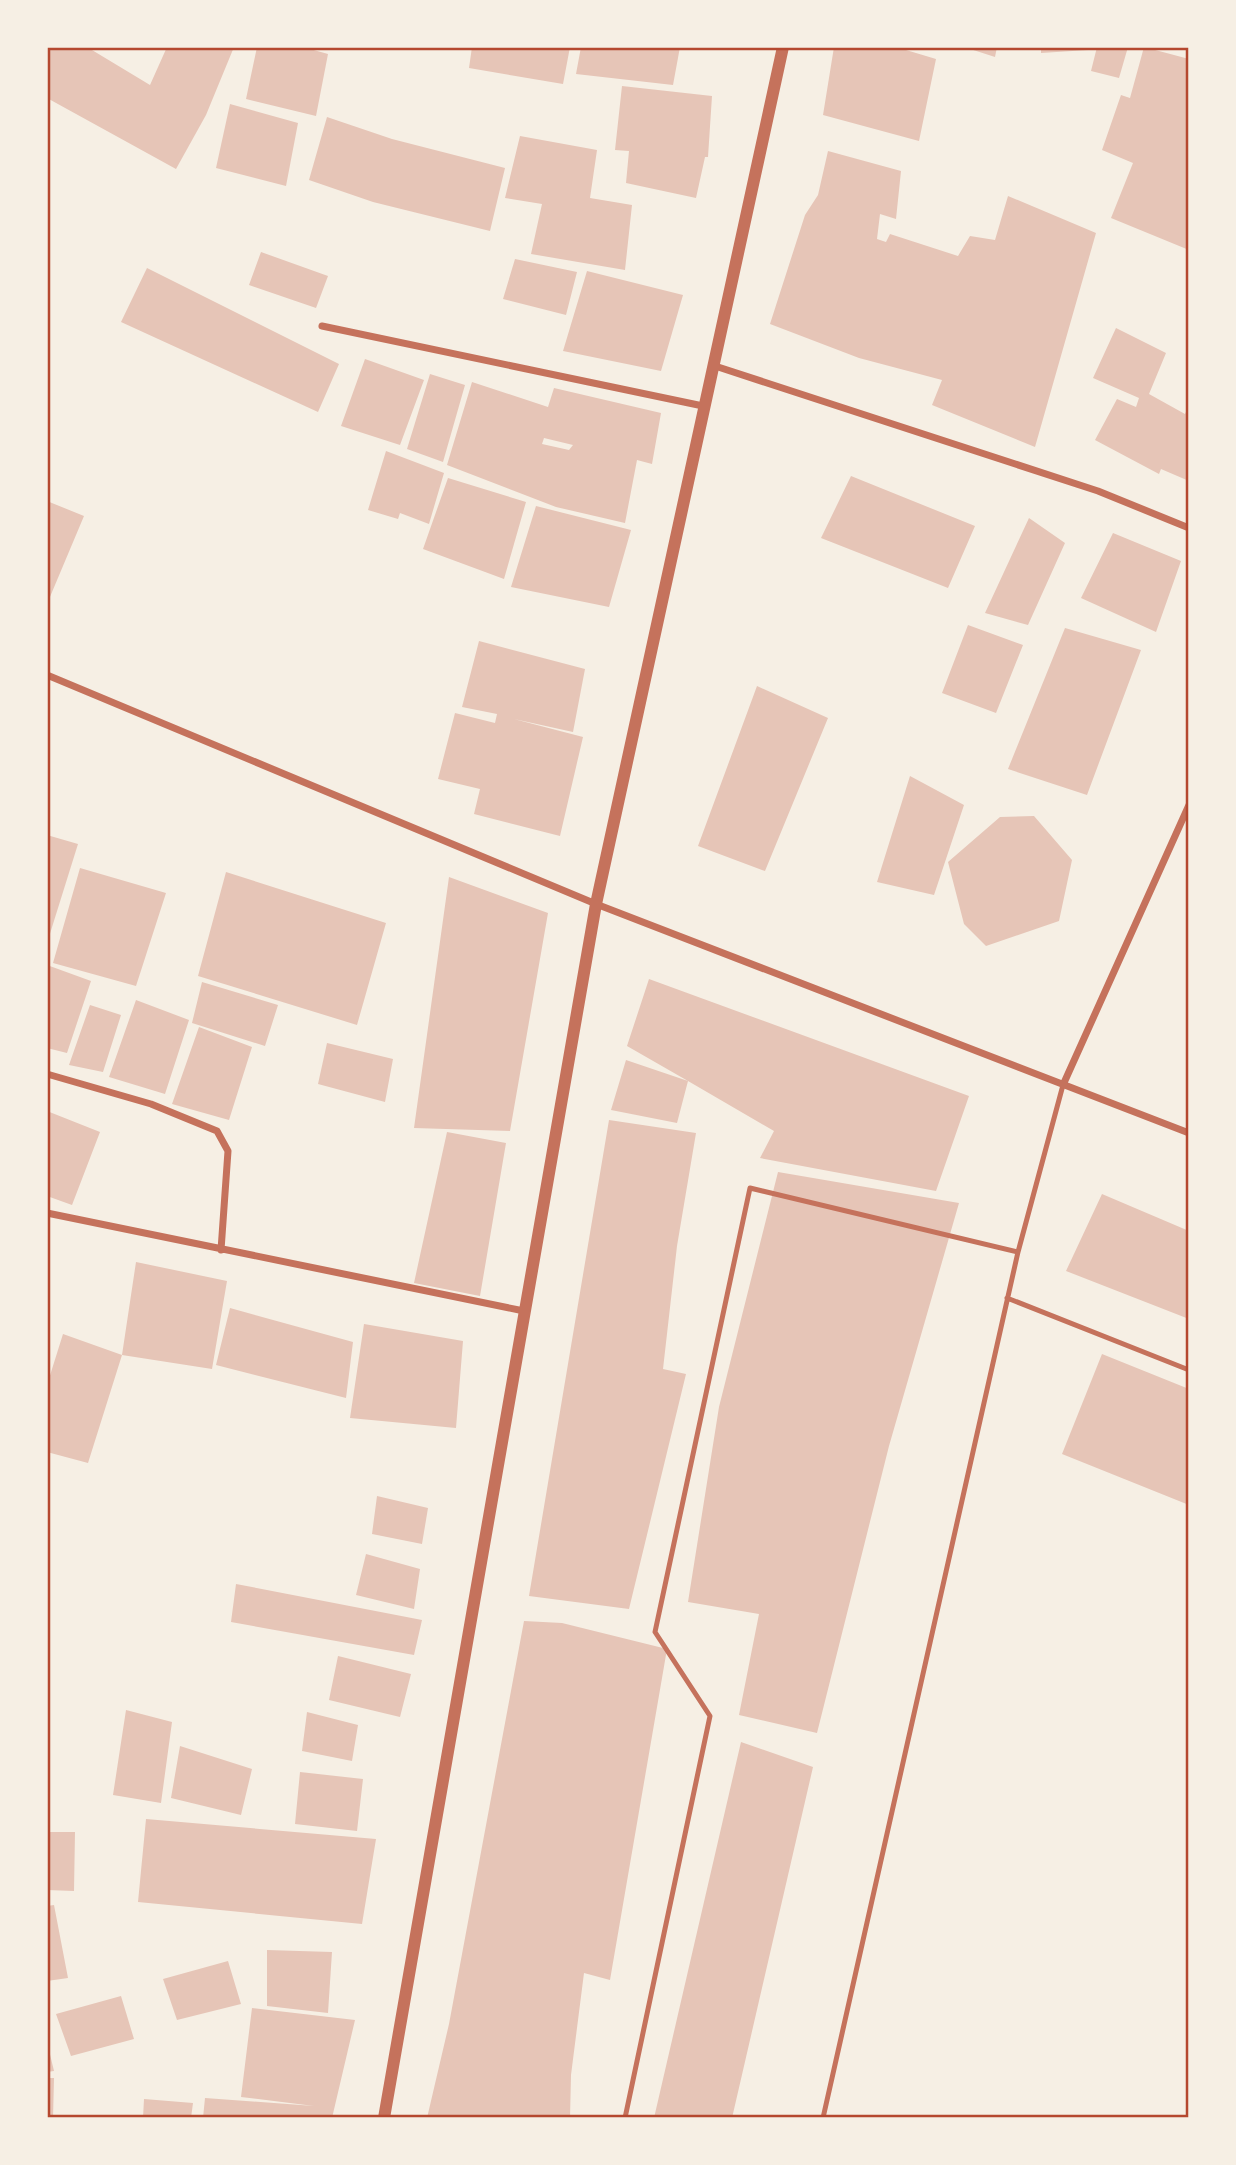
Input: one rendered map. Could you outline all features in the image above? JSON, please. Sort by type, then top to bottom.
[{"type":"street","points":[[384,2118],[596,904],[783,47]]},
{"type":"street","points":[[322,326],[703,407]]},
{"type":"street","points":[[715,366],[1098,491],[1189,528]]},
{"type":"street","points":[[47,675],[596,904],[1189,1133]]},
{"type":"street","points":[[1063,1085],[1189,805]]},
{"type":"street","points":[[47,1074],[151,1104],[218,1131],[228,1151],[221,1250]]},
{"type":"street","points":[[47,1213],[524,1311]]},
{"type":"lane","points":[[823,2118],[1007,1298],[1063,1085]]},
{"type":"lane","points":[[625,2118],[710,1716],[655,1632],[750,1188],[1018,1252]]},
{"type":"lane","points":[[1007,1298],[1189,1370]]},
{"type":"building","points":[[47,47],[87,47],[150,85],[167,47],[234,47],[206,115],[176,169],[47,98]]},
{"type":"building","points":[[257,47],[303,47],[328,54],[316,116],[246,99]]},
{"type":"building","points":[[472,47],[570,47],[563,84],[469,68]]},
{"type":"building","points":[[581,47],[680,47],[673,85],[576,74]]},
{"type":"building","points":[[834,47],[896,47],[936,59],[919,141],[823,115]]},
{"type":"building","points":[[964,47],[997,47],[995,57]]},
{"type":"building","points":[[1041,47],[1088,47],[1088,50],[1041,53]]},
{"type":"building","points":[[1097,47],[1128,47],[1119,78],[1091,71]]},
{"type":"building","points":[[1144,47],[1189,59],[1189,250],[1111,218],[1133,163],[1102,150],[1121,95],[1130,98]]},
{"type":"building","points":[[622,86],[712,96],[708,157],[705,157],[696,198],[626,183],[629,151],[615,150]]},
{"type":"building","points":[[230,104],[298,123],[286,186],[216,168]]},
{"type":"building","points":[[327,117],[392,139],[505,168],[490,231],[373,202],[309,180]]},
{"type":"building","points":[[520,136],[597,150],[590,198],[632,205],[625,270],[531,254],[542,204],[505,198]]},
{"type":"building","points":[[828,151],[901,171],[896,219],[880,214],[877,239],[886,242],[890,234],[958,256],[970,236],[995,240],[1008,196],[1096,233],[1035,447],[932,405],[942,380],[859,358],[770,324],[805,215],[818,195]]},
{"type":"building","points":[[261,252],[328,276],[316,308],[249,285]]},
{"type":"building","points":[[515,259],[577,272],[566,315],[503,299]]},
{"type":"building","points":[[147,268],[339,364],[318,412],[121,322]]},
{"type":"building","points":[[587,271],[683,295],[661,371],[563,351]]},
{"type":"building","points":[[1116,328],[1166,353],[1149,394],[1185,414],[1189,405],[1189,481],[1161,469],[1159,474],[1095,440],[1117,399],[1136,407],[1139,398],[1093,378]]},
{"type":"building","points":[[365,359],[424,380],[400,445],[341,426]]},
{"type":"building","points":[[430,374],[465,385],[443,462],[407,449]]},
{"type":"building","points":[[472,382],[548,407],[554,388],[661,413],[652,464],[637,460],[625,523],[556,507],[447,465]],"holes":[[[544,438],[573,445],[569,450],[542,444]]]},
{"type":"building","points":[[386,451],[444,473],[429,524],[400,513],[398,519],[368,510]]},
{"type":"building","points":[[851,476],[975,526],[948,588],[821,538]]},
{"type":"building","points":[[448,478],[526,502],[504,579],[423,549]]},
{"type":"building","points":[[47,501],[84,516],[47,604]]},
{"type":"building","points":[[536,506],[631,530],[609,607],[511,587]]},
{"type":"building","points":[[1029,518],[1065,543],[1028,625],[985,613]]},
{"type":"building","points":[[1113,533],[1181,561],[1156,632],[1081,598]]},
{"type":"building","points":[[968,625],[1023,645],[996,713],[942,693]]},
{"type":"building","points":[[1065,628],[1141,650],[1087,795],[1008,769]]},
{"type":"building","points":[[479,641],[585,669],[573,732],[514,719],[583,737],[560,836],[474,814],[480,789],[438,779],[455,713],[495,723],[497,714],[462,707]]},
{"type":"building","points":[[757,686],[828,718],[765,871],[698,846]]},
{"type":"building","points":[[910,776],[964,805],[934,895],[877,882]]},
{"type":"building","points":[[1034,816],[1072,860],[1059,921],[986,946],[964,924],[948,862],[1000,817]]},
{"type":"building","points":[[47,835],[78,844],[48,940],[47,940]]},
{"type":"building","points":[[80,868],[166,893],[136,986],[53,963]]},
{"type":"building","points":[[226,872],[386,923],[357,1025],[198,976]]},
{"type":"building","points":[[449,877],[548,913],[510,1131],[414,1128]]},
{"type":"building","points":[[47,965],[91,981],[67,1053],[47,1048]]},
{"type":"building","points":[[649,979],[969,1096],[936,1191],[760,1158],[774,1131],[627,1046]]},
{"type":"building","points":[[202,982],[278,1005],[265,1046],[192,1023]]},
{"type":"building","points":[[136,1000],[189,1020],[165,1094],[109,1077]]},
{"type":"building","points":[[90,1005],[121,1015],[103,1072],[69,1065]]},
{"type":"building","points":[[199,1027],[252,1047],[229,1120],[172,1104]]},
{"type":"building","points":[[327,1043],[393,1059],[385,1102],[318,1084]]},
{"type":"building","points":[[626,1060],[688,1081],[677,1123],[611,1110]]},
{"type":"building","points":[[47,1111],[100,1132],[72,1205],[47,1196]]},
{"type":"building","points":[[609,1120],[696,1133],[677,1246],[663,1369],[686,1374],[629,1609],[529,1596]]},
{"type":"building","points":[[447,1132],[506,1143],[480,1296],[414,1283]]},
{"type":"building","points":[[778,1172],[959,1203],[889,1446],[817,1733],[739,1715],[759,1614],[688,1602],[719,1407]]},
{"type":"building","points":[[1102,1194],[1189,1231],[1189,1319],[1066,1271]]},
{"type":"building","points":[[136,1262],[227,1281],[212,1369],[122,1355]]},
{"type":"building","points":[[230,1308],[353,1342],[346,1398],[216,1365]]},
{"type":"building","points":[[364,1324],[463,1341],[456,1428],[350,1418]]},
{"type":"building","points":[[63,1334],[122,1355],[88,1463],[47,1452],[47,1385]]},
{"type":"building","points":[[1102,1354],[1189,1389],[1189,1505],[1062,1454]]},
{"type":"building","points":[[377,1496],[428,1508],[422,1544],[372,1534]]},
{"type":"building","points":[[366,1554],[420,1569],[414,1609],[356,1595]]},
{"type":"building","points":[[236,1584],[422,1620],[414,1655],[231,1622]]},
{"type":"building","points":[[524,1621],[562,1623],[667,1649],[610,1980],[584,1973],[571,2075],[570,2118],[427,2118],[449,2024]]},
{"type":"building","points":[[338,1656],[411,1674],[400,1717],[329,1700]]},
{"type":"building","points":[[126,1710],[172,1722],[161,1803],[113,1795]]},
{"type":"building","points":[[307,1712],[358,1725],[352,1761],[302,1751]]},
{"type":"building","points":[[741,1742],[813,1767],[732,2118],[654,2118]]},
{"type":"building","points":[[180,1746],[252,1769],[241,1815],[171,1798]]},
{"type":"building","points":[[300,1772],[363,1779],[357,1831],[295,1824]]},
{"type":"building","points":[[146,1819],[376,1839],[362,1924],[138,1902]]},
{"type":"building","points":[[47,1832],[75,1832],[74,1891],[47,1890]]},
{"type":"building","points":[[54,1905],[68,1978],[47,1981],[47,1906]]},
{"type":"building","points":[[267,1950],[332,1952],[328,2013],[267,2006]]},
{"type":"building","points":[[228,1961],[241,2004],[177,2020],[163,1979]]},
{"type":"building","points":[[121,1996],[134,2039],[71,2056],[56,2014]]},
{"type":"building","points":[[252,2008],[355,2020],[332,2118],[203,2118],[205,2098],[314,2106],[241,2097]]},
{"type":"building","points":[[47,2042],[54,2071],[47,2072]]},
{"type":"building","points":[[47,2078],[54,2078],[53,2118],[47,2118]]},
{"type":"building","points":[[144,2099],[193,2103],[191,2118],[143,2118]]}]
